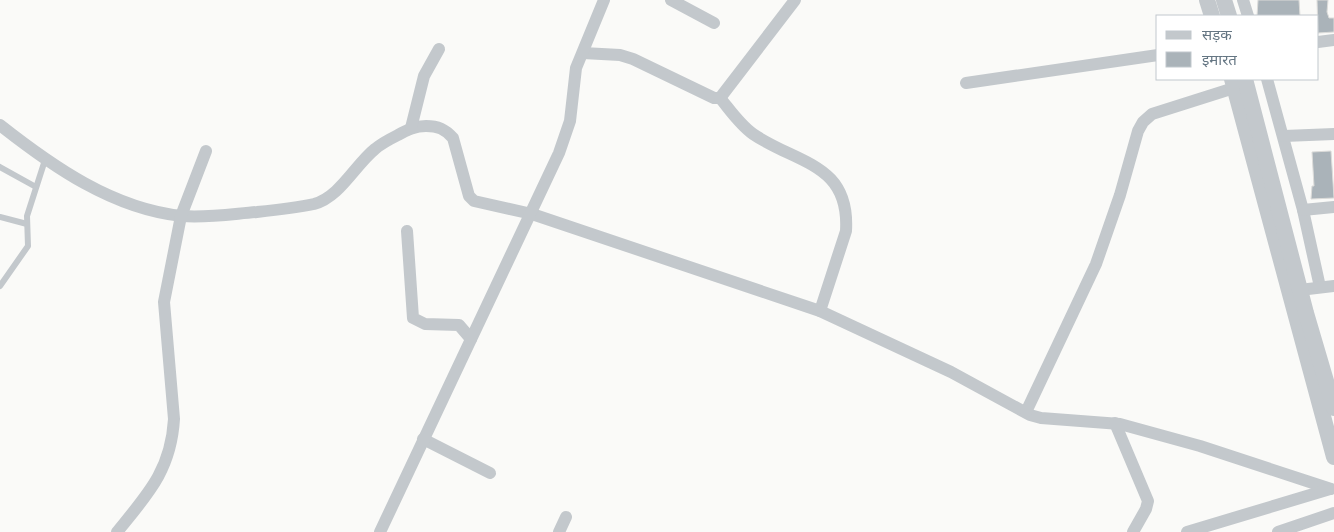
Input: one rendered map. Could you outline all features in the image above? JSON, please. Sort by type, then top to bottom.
[{"type":"street","points":[[380,532],[532,214],[566,136],[570,121],[576,68],[604,0]]},
{"type":"street","points":[[671,0],[714,22]]},
{"type":"street","points":[[720,98],[795,0]]},
{"type":"street","points":[[1207,0],[1212,15]]},
{"type":"street","points":[[1224,0],[1229,15]]},
{"type":"street","points":[[1243,0],[1248,15]]},
{"type":"street","points":[[1319,42],[1334,40]]},
{"type":"street","points":[[411,128],[424,76],[439,49]]},
{"type":"street","points":[[582,52],[626,57],[714,98],[720,98]]},
{"type":"street","points":[[966,83],[1156,54]]},
{"type":"street","points":[[1267,80],[1304,210],[1320,287]]},
{"type":"street","points":[[1026,412],[1096,264],[1120,195],[1138,131],[1143,122],[1152,114],[1237,82],[1294,290],[1334,457]]},
{"type":"street","points":[[720,98],[744,128],[822,170],[838,186],[845,205],[846,231],[820,311]]},
{"type":"street","points":[[0,125],[46,160],[95,189],[141,206],[181,216],[224,215],[302,207],[320,202],[331,195],[374,149],[411,128],[436,126],[448,132],[458,150],[471,199],[483,204],[532,214],[820,311],[950,372],[1041,418],[1115,424],[1200,446],[1332,488]]},
{"type":"street","points":[[1284,136],[1334,134]]},
{"type":"street","points":[[117,532],[155,486],[169,456],[174,419],[164,302],[181,216],[206,151]]},
{"type":"street","points":[[1304,210],[1334,207]]},
{"type":"street","points":[[407,231],[413,318],[425,324],[458,325],[471,339]]},
{"type":"street","points":[[1294,290],[1334,286]]},
{"type":"street","points":[[1294,290],[1334,408]]},
{"type":"street","points":[[1115,424],[1148,501],[1146,509],[1133,532]]},
{"type":"street","points":[[423,439],[490,473]]},
{"type":"street","points":[[1187,532],[1332,488]]},
{"type":"street","points":[[1278,532],[1334,513]]},
{"type":"street","points":[[559,532],[566,517]]},
{"type":"lane","points":[[0,286],[28,246],[28,208],[46,160]]},
{"type":"lane","points":[[0,167],[36,187]]},
{"type":"lane","points":[[0,217],[27,224]]},
{"type":"building","points":[[1258,0],[1299,0],[1300,15],[1257,15]]},
{"type":"building","points":[[1317,0],[1328,0],[1327,12],[1329,18],[1334,18],[1334,32],[1319,33],[1319,15],[1317,15]]},
{"type":"building","points":[[1331,151],[1334,198],[1311,199],[1312,186],[1314,186],[1312,152]]}]
